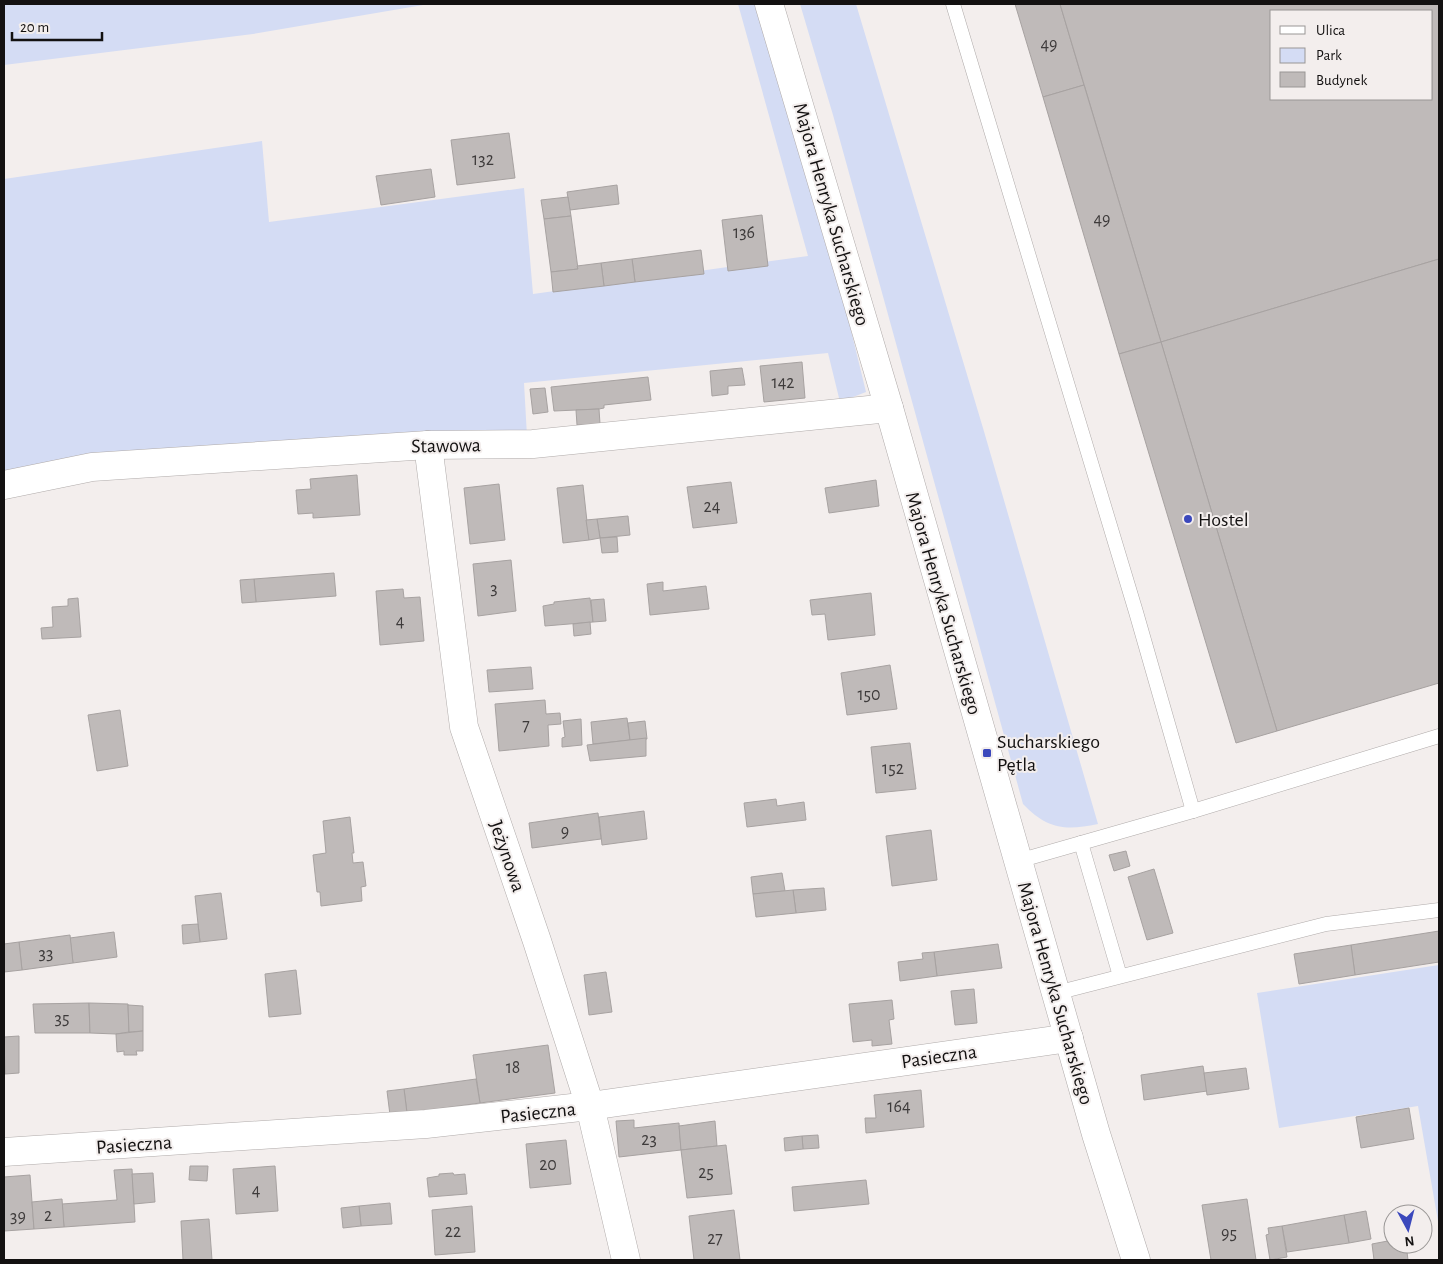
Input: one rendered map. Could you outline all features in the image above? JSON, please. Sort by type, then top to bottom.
[{"type":"street","name":"Majora Henryka Sucharskiego","points":[[770,4],[889,408],[1096,1134],[1136,1260]]},
{"type":"street","name":"Stawowa","points":[[4,485],[92,467],[428,445],[533,444],[889,408]]},
{"type":"street","name":"Jeżynowa","points":[[428,445],[464,727],[537,941],[590,1106],[626,1260]]},
{"type":"street","name":"Pasieczna","points":[[4,1152],[426,1124],[590,1106],[1069,1038]]},
{"type":"lane","points":[[953,4],[1134,602],[1193,811]]},
{"type":"lane","points":[[1018,861],[1193,811],[1439,736]]},
{"type":"lane","points":[[1081,842],[1120,976]]},
{"type":"lane","points":[[1056,993],[1326,924],[1439,910]]},
{"type":"green space","points":[[4,4],[429,4],[253,34],[4,65]]},
{"type":"green space","points":[[738,4],[757,4],[821,207],[866,392],[840,402],[828,353],[524,383],[527,436],[4,477],[4,179],[262,141],[269,222],[524,188],[533,294],[808,256]]},
{"type":"green space","points":[[800,4],[856,4],[983,428],[1098,824],[1076,827],[1057,826],[1040,819],[1023,804],[833,115]]},
{"type":"green space","points":[[1439,965],[1439,1227],[1418,1106],[1279,1128],[1257,993]]},
{"type":"building","points":[[1015,4],[1060,4],[1084,85],[1043,97]]},
{"type":"building","points":[[1060,4],[1439,4],[1439,259],[1161,342]]},
{"type":"building","points":[[1084,85],[1161,342],[1119,354],[1043,97]]},
{"type":"building","points":[[509,133],[515,178],[457,185],[451,140]]},
{"type":"building","points":[[431,169],[435,197],[381,205],[376,176]]},
{"type":"building","points":[[617,185],[619,204],[570,210],[567,192]]},
{"type":"building","points":[[568,197],[571,216],[544,219],[541,200]]},
{"type":"building","points":[[762,215],[768,266],[728,271],[722,220]]},
{"type":"building","points":[[571,216],[578,269],[551,272],[544,219]]},
{"type":"building","points":[[701,250],[704,274],[635,282],[632,259]]},
{"type":"building","points":[[632,259],[635,282],[604,286],[601,263]]},
{"type":"building","points":[[1439,259],[1439,683],[1277,731],[1161,342]]},
{"type":"building","points":[[601,263],[604,286],[553,292],[551,272],[578,269],[577,266]]},
{"type":"building","points":[[1161,342],[1277,731],[1236,743],[1119,354]]},
{"type":"building","points":[[802,362],[805,398],[764,402],[760,366]]},
{"type":"building","points":[[742,368],[745,385],[728,386],[728,394],[712,396],[710,371]]},
{"type":"building","points":[[648,377],[651,400],[604,405],[604,408],[599,409],[554,411],[551,387]]},
{"type":"building","points":[[545,388],[548,412],[533,414],[530,389]]},
{"type":"building","points":[[599,409],[600,424],[577,425],[576,410]]},
{"type":"building","points":[[357,475],[360,515],[313,518],[313,513],[298,514],[296,490],[311,489],[310,479]]},
{"type":"building","points":[[876,480],[879,506],[829,513],[825,488]]},
{"type":"building","points":[[731,482],[737,523],[693,528],[687,487]]},
{"type":"building","points":[[499,484],[505,540],[470,544],[464,488]]},
{"type":"building","points":[[583,485],[589,540],[563,543],[557,488]]},
{"type":"building","points":[[628,516],[630,535],[600,538],[597,519]]},
{"type":"building","points":[[597,519],[600,538],[589,540],[586,520]]},
{"type":"building","points":[[617,537],[618,552],[602,553],[600,538]]},
{"type":"building","points":[[511,560],[516,611],[478,616],[473,564]]},
{"type":"building","points":[[334,573],[336,596],[256,602],[254,579]]},
{"type":"building","points":[[254,579],[256,602],[242,603],[240,580]]},
{"type":"building","points":[[663,582],[663,591],[706,586],[709,609],[650,615],[647,584]]},
{"type":"building","points":[[403,589],[404,598],[420,597],[424,641],[380,645],[376,591]]},
{"type":"building","points":[[871,593],[875,635],[828,640],[825,614],[812,615],[810,600]]},
{"type":"building","points":[[78,598],[81,637],[42,639],[41,628],[53,627],[52,607],[68,606],[68,599]]},
{"type":"building","points":[[590,598],[593,622],[545,626],[543,606],[554,604],[554,602]]},
{"type":"building","points":[[604,599],[606,621],[593,622],[591,600]]},
{"type":"building","points":[[590,622],[591,634],[574,636],[573,624]]},
{"type":"building","points":[[890,665],[897,709],[847,715],[841,673]]},
{"type":"building","points":[[531,667],[533,689],[489,692],[487,670]]},
{"type":"building","points":[[545,700],[546,714],[560,713],[561,724],[548,725],[549,746],[499,751],[495,704]]},
{"type":"building","points":[[120,710],[128,766],[97,771],[88,715]]},
{"type":"building","points":[[627,718],[630,740],[593,744],[591,722]]},
{"type":"building","points":[[581,719],[582,745],[562,747],[562,738],[565,737],[563,721]]},
{"type":"building","points":[[645,721],[647,739],[630,740],[628,723]]},
{"type":"building","points":[[646,738],[646,756],[590,761],[587,745]]},
{"type":"building","points":[[910,743],[916,789],[876,793],[871,747]]},
{"type":"building","points":[[776,799],[777,806],[804,802],[806,820],[747,827],[744,803]]},
{"type":"building","points":[[644,811],[647,839],[602,845],[599,817]]},
{"type":"building","points":[[598,813],[601,839],[532,848],[529,823]]},
{"type":"building","points":[[350,817],[354,853],[352,853],[353,863],[363,862],[366,886],[361,887],[362,901],[321,906],[320,892],[317,892],[313,855],[326,853],[323,821]]},
{"type":"building","points":[[931,830],[937,880],[892,886],[886,836]]},
{"type":"building","points":[[1126,851],[1130,866],[1114,871],[1109,855]]},
{"type":"building","points":[[1154,869],[1173,933],[1147,940],[1128,877]]},
{"type":"building","points":[[782,873],[785,891],[753,894],[751,877]]},
{"type":"building","points":[[824,888],[826,910],[796,913],[793,890]]},
{"type":"building","points":[[793,890],[796,913],[756,917],[753,894]]},
{"type":"building","points":[[221,893],[227,939],[200,942],[195,896]]},
{"type":"building","points":[[198,924],[200,942],[183,944],[182,925]]},
{"type":"building","points":[[1439,931],[1439,962],[1355,975],[1351,945]]},
{"type":"building","points":[[114,932],[117,957],[73,963],[70,938]]},
{"type":"building","points":[[70,935],[73,963],[22,970],[19,942]]},
{"type":"building","points":[[19,942],[22,970],[4,972],[4,944]]},
{"type":"building","points":[[998,944],[1002,968],[937,976],[934,952]]},
{"type":"building","points":[[1351,945],[1355,975],[1299,984],[1294,954]]},
{"type":"building","points":[[934,952],[937,976],[900,981],[898,962],[923,959],[922,953]]},
{"type":"building","points":[[296,970],[301,1014],[269,1017],[265,974]]},
{"type":"building","points":[[606,972],[612,1012],[589,1015],[584,975]]},
{"type":"building","points":[[974,989],[977,1023],[955,1025],[951,991]]},
{"type":"building","points":[[892,1000],[894,1019],[889,1020],[892,1044],[872,1046],[872,1040],[853,1042],[849,1004]]},
{"type":"building","points":[[89,1003],[90,1033],[35,1033],[33,1004]]},
{"type":"building","points":[[89,1003],[128,1004],[129,1032],[116,1034],[90,1033]]},
{"type":"building","points":[[128,1005],[143,1006],[143,1031],[129,1032]]},
{"type":"building","points":[[143,1031],[143,1051],[136,1051],[137,1055],[124,1055],[124,1051],[117,1052],[116,1034]]},
{"type":"building","points":[[19,1036],[19,1073],[5,1074],[4,1037]]},
{"type":"building","points":[[548,1045],[555,1093],[480,1103],[473,1055]]},
{"type":"building","points":[[1203,1066],[1207,1091],[1144,1100],[1141,1075]]},
{"type":"building","points":[[1246,1068],[1249,1089],[1207,1095],[1204,1073]]},
{"type":"building","points":[[476,1079],[480,1103],[407,1113],[404,1089]]},
{"type":"building","points":[[404,1089],[407,1113],[390,1115],[387,1091]]},
{"type":"building","points":[[921,1090],[924,1127],[866,1133],[865,1118],[876,1118],[874,1095]]},
{"type":"building","points":[[1409,1108],[1414,1139],[1361,1148],[1356,1117]]},
{"type":"building","points":[[634,1120],[634,1128],[679,1123],[681,1150],[619,1157],[616,1121]]},
{"type":"building","points":[[715,1121],[717,1146],[681,1150],[679,1126]]},
{"type":"building","points":[[818,1135],[819,1148],[803,1149],[802,1136]]},
{"type":"building","points":[[802,1136],[803,1149],[785,1151],[784,1138]]},
{"type":"building","points":[[566,1140],[571,1184],[530,1188],[526,1144]]},
{"type":"building","points":[[726,1145],[732,1194],[687,1198],[681,1150]]},
{"type":"building","points":[[190,1166],[208,1166],[207,1181],[189,1180]]},
{"type":"building","points":[[275,1166],[278,1211],[236,1214],[233,1169]]},
{"type":"building","points":[[132,1169],[135,1222],[64,1227],[62,1204],[117,1200],[114,1170]]},
{"type":"building","points":[[153,1173],[155,1202],[134,1204],[132,1174]]},
{"type":"building","points":[[453,1173],[454,1175],[465,1174],[467,1194],[429,1197],[427,1178],[439,1176],[439,1174]]},
{"type":"building","points":[[30,1175],[34,1229],[4,1231],[4,1177]]},
{"type":"building","points":[[866,1180],[869,1204],[794,1211],[792,1187]]},
{"type":"building","points":[[62,1199],[64,1227],[34,1229],[32,1202]]},
{"type":"building","points":[[1247,1199],[1256,1260],[1211,1260],[1202,1205]]},
{"type":"building","points":[[390,1203],[392,1224],[361,1226],[359,1206]]},
{"type":"building","points":[[359,1206],[361,1226],[343,1228],[341,1208]]},
{"type":"building","points":[[472,1206],[475,1252],[435,1255],[432,1210]]},
{"type":"building","points":[[734,1210],[740,1260],[694,1260],[689,1216]]},
{"type":"building","points":[[1366,1211],[1371,1239],[1349,1243],[1344,1215]]},
{"type":"building","points":[[1344,1215],[1349,1243],[1287,1252],[1282,1226]]},
{"type":"building","points":[[209,1219],[212,1260],[183,1260],[181,1221]]},
{"type":"building","points":[[1282,1226],[1287,1257],[1270,1260],[1266,1235],[1269,1234],[1268,1228]]},
{"type":"building","points":[[1383,1242],[1383,1254],[1407,1254],[1408,1260],[1374,1260],[1372,1244]]},
{"type":"place","name":"Hostel","points":[[1188,519]]},
{"type":"place","name":"Sucharskiego Pętla","points":[[987,753]]}]
